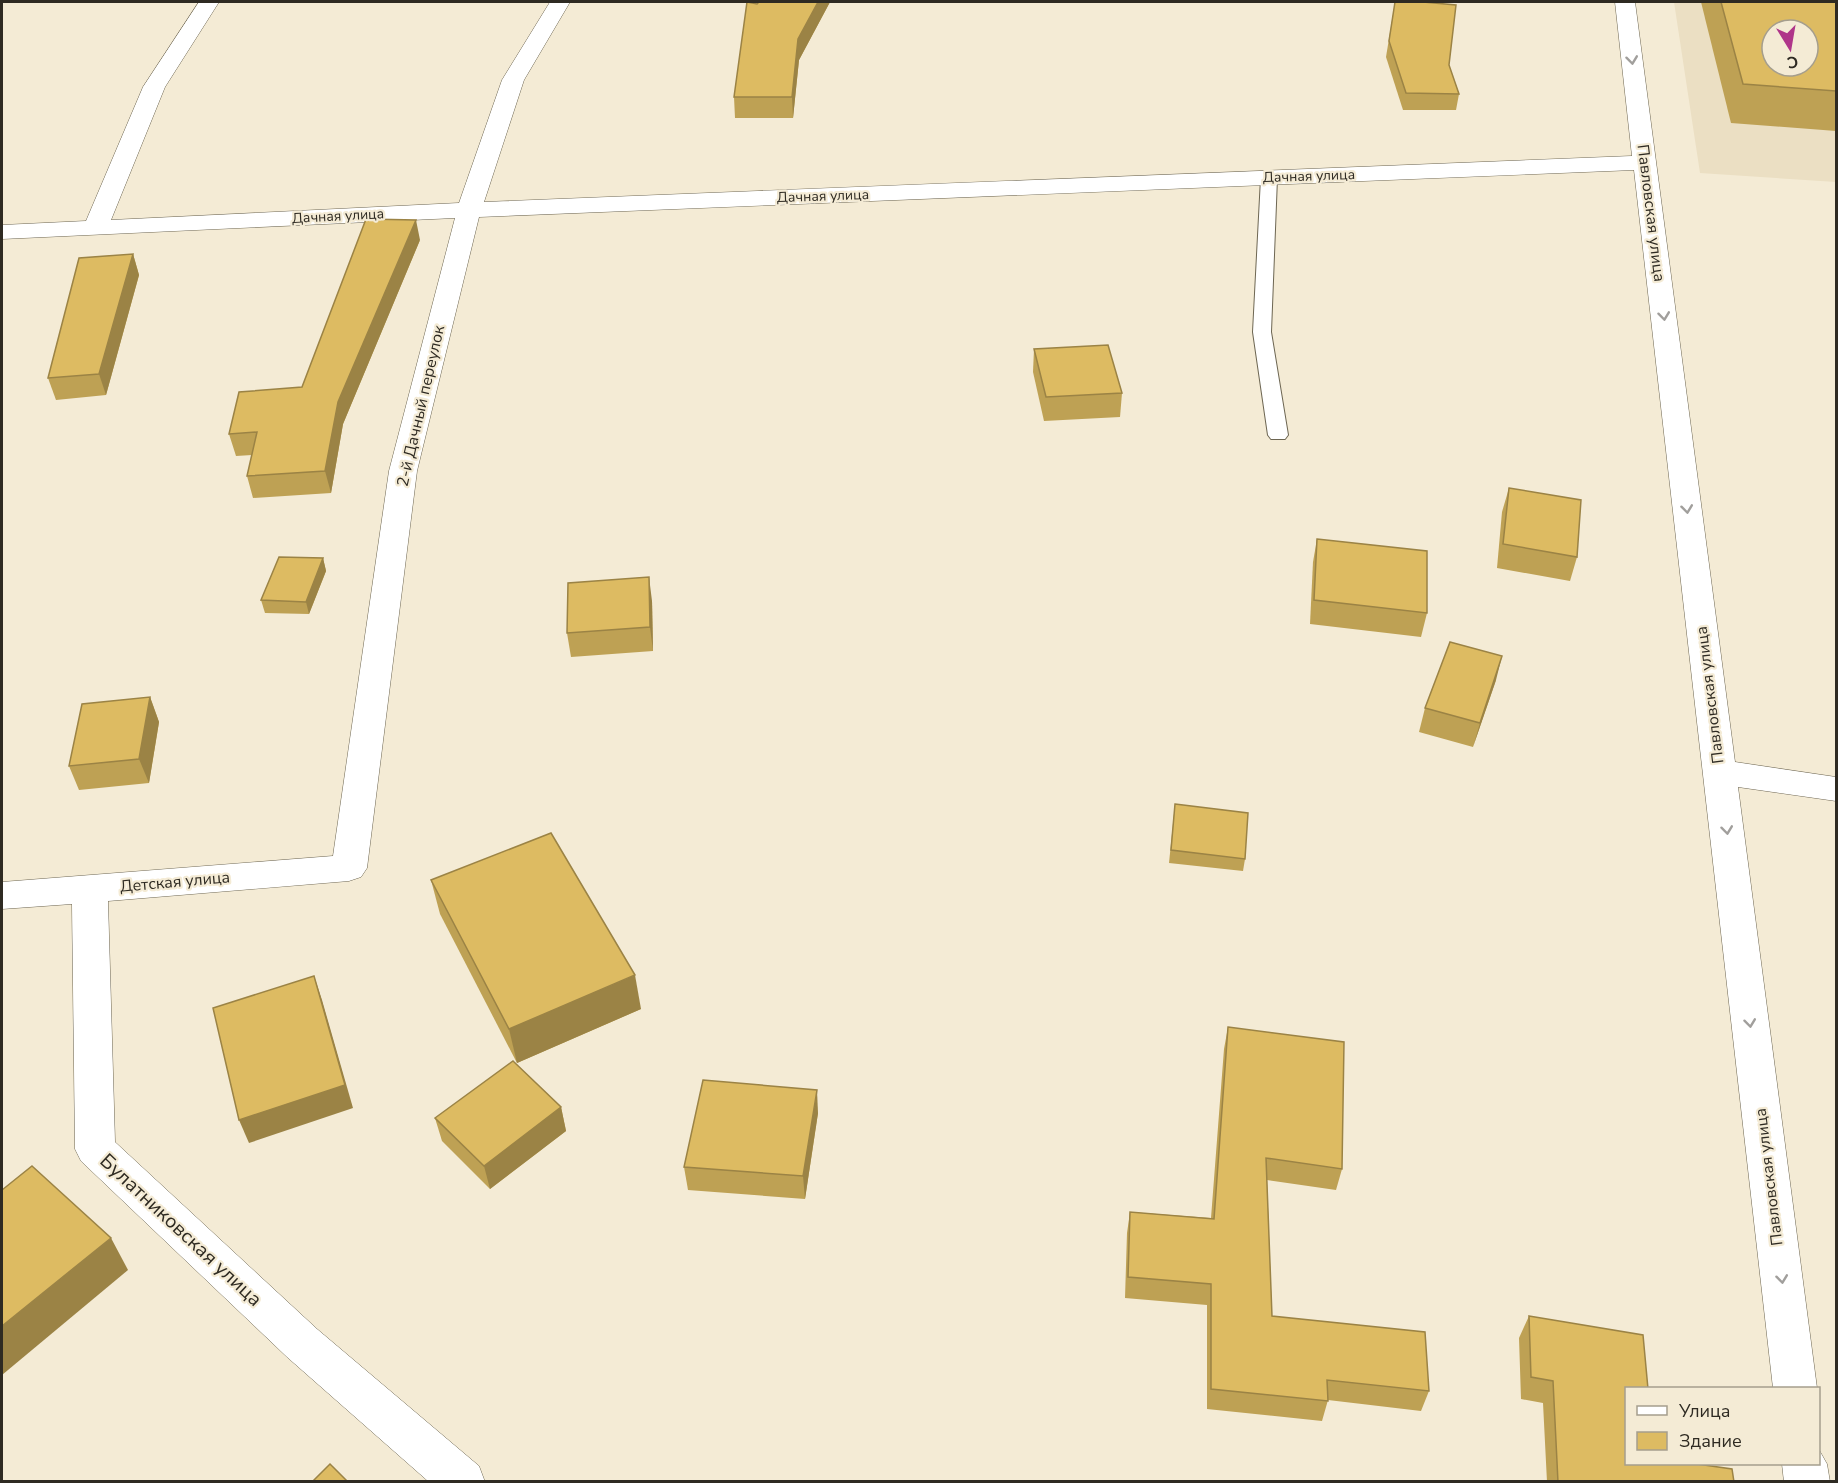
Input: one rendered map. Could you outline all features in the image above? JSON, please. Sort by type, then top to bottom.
[{"type":"street","points":[[95,228],[154,87],[208,2]]},
{"type":"street","name":"2-й Дачный переулок","points":[[349,868],[403,471],[469,210],[513,80],[560,2]]},
{"type":"street","name":"Павловская улица","points":[[1625,2],[1795,1387]]},
{"type":"street","name":"Дачная улица","points":[[2,232],[469,210],[1645,163]]},
{"type":"street","points":[[1719,772],[1836,789]]},
{"type":"street","name":"Детская улица","points":[[2,896],[349,868]]},
{"type":"street","name":"Булатниковская улица","points":[[90,889],[95,1149],[302,1343],[464,1482]]},
{"type":"street","points":[[1804,1465],[1807,1482]]},
{"type":"lane","points":[[1269,178],[1262,332],[1278,435]]},
{"type":"shaded area","points":[[1674,2],[1836,2],[1836,182],[1700,173]]},
{"type":"building","points":[[747,2],[757,4],[759,2],[818,2],[798,39],[792,97],[734,97]]},
{"type":"building","points":[[1395,2],[1456,5],[1449,65],[1459,94],[1406,93],[1389,41]]},
{"type":"building","points":[[1721,2],[1836,2],[1836,91],[1743,84]]},
{"type":"building","points":[[366,219],[416,220],[338,402],[325,471],[247,476],[257,432],[229,434],[239,392],[302,387]]},
{"type":"building","points":[[133,254],[99,374],[48,378],[79,258]]},
{"type":"building","points":[[1108,345],[1122,393],[1046,397],[1034,349]]},
{"type":"building","points":[[1509,488],[1581,500],[1577,557],[1503,544]]},
{"type":"building","points":[[1317,539],[1427,551],[1427,613],[1314,600]]},
{"type":"building","points":[[279,557],[323,558],[306,602],[261,600]]},
{"type":"building","points":[[649,577],[650,627],[567,633],[568,583]]},
{"type":"building","points":[[1450,642],[1502,656],[1480,723],[1425,708]]},
{"type":"building","points":[[150,697],[139,759],[69,766],[82,704]]},
{"type":"building","points":[[1175,804],[1248,813],[1245,859],[1171,850]]},
{"type":"building","points":[[551,833],[635,975],[509,1029],[431,880]]},
{"type":"building","points":[[314,976],[345,1085],[239,1120],[213,1008]]},
{"type":"building","points":[[1228,1027],[1344,1042],[1342,1169],[1266,1158],[1272,1316],[1425,1332],[1429,1391],[1327,1380],[1328,1401],[1211,1389],[1211,1284],[1128,1277],[1130,1212],[1214,1219]]},
{"type":"building","points":[[513,1061],[561,1107],[484,1166],[435,1118]]},
{"type":"building","points":[[703,1080],[817,1090],[803,1176],[684,1167]]},
{"type":"building","points":[[32,1166],[111,1238],[2,1326],[2,1190]]},
{"type":"building","points":[[1529,1316],[1643,1335],[1648,1387],[1625,1387],[1625,1465],[1704,1465],[1732,1469],[1734,1482],[1558,1482],[1553,1381],[1531,1377]]},
{"type":"building","points":[[330,1464],[348,1482],[312,1482]]}]
